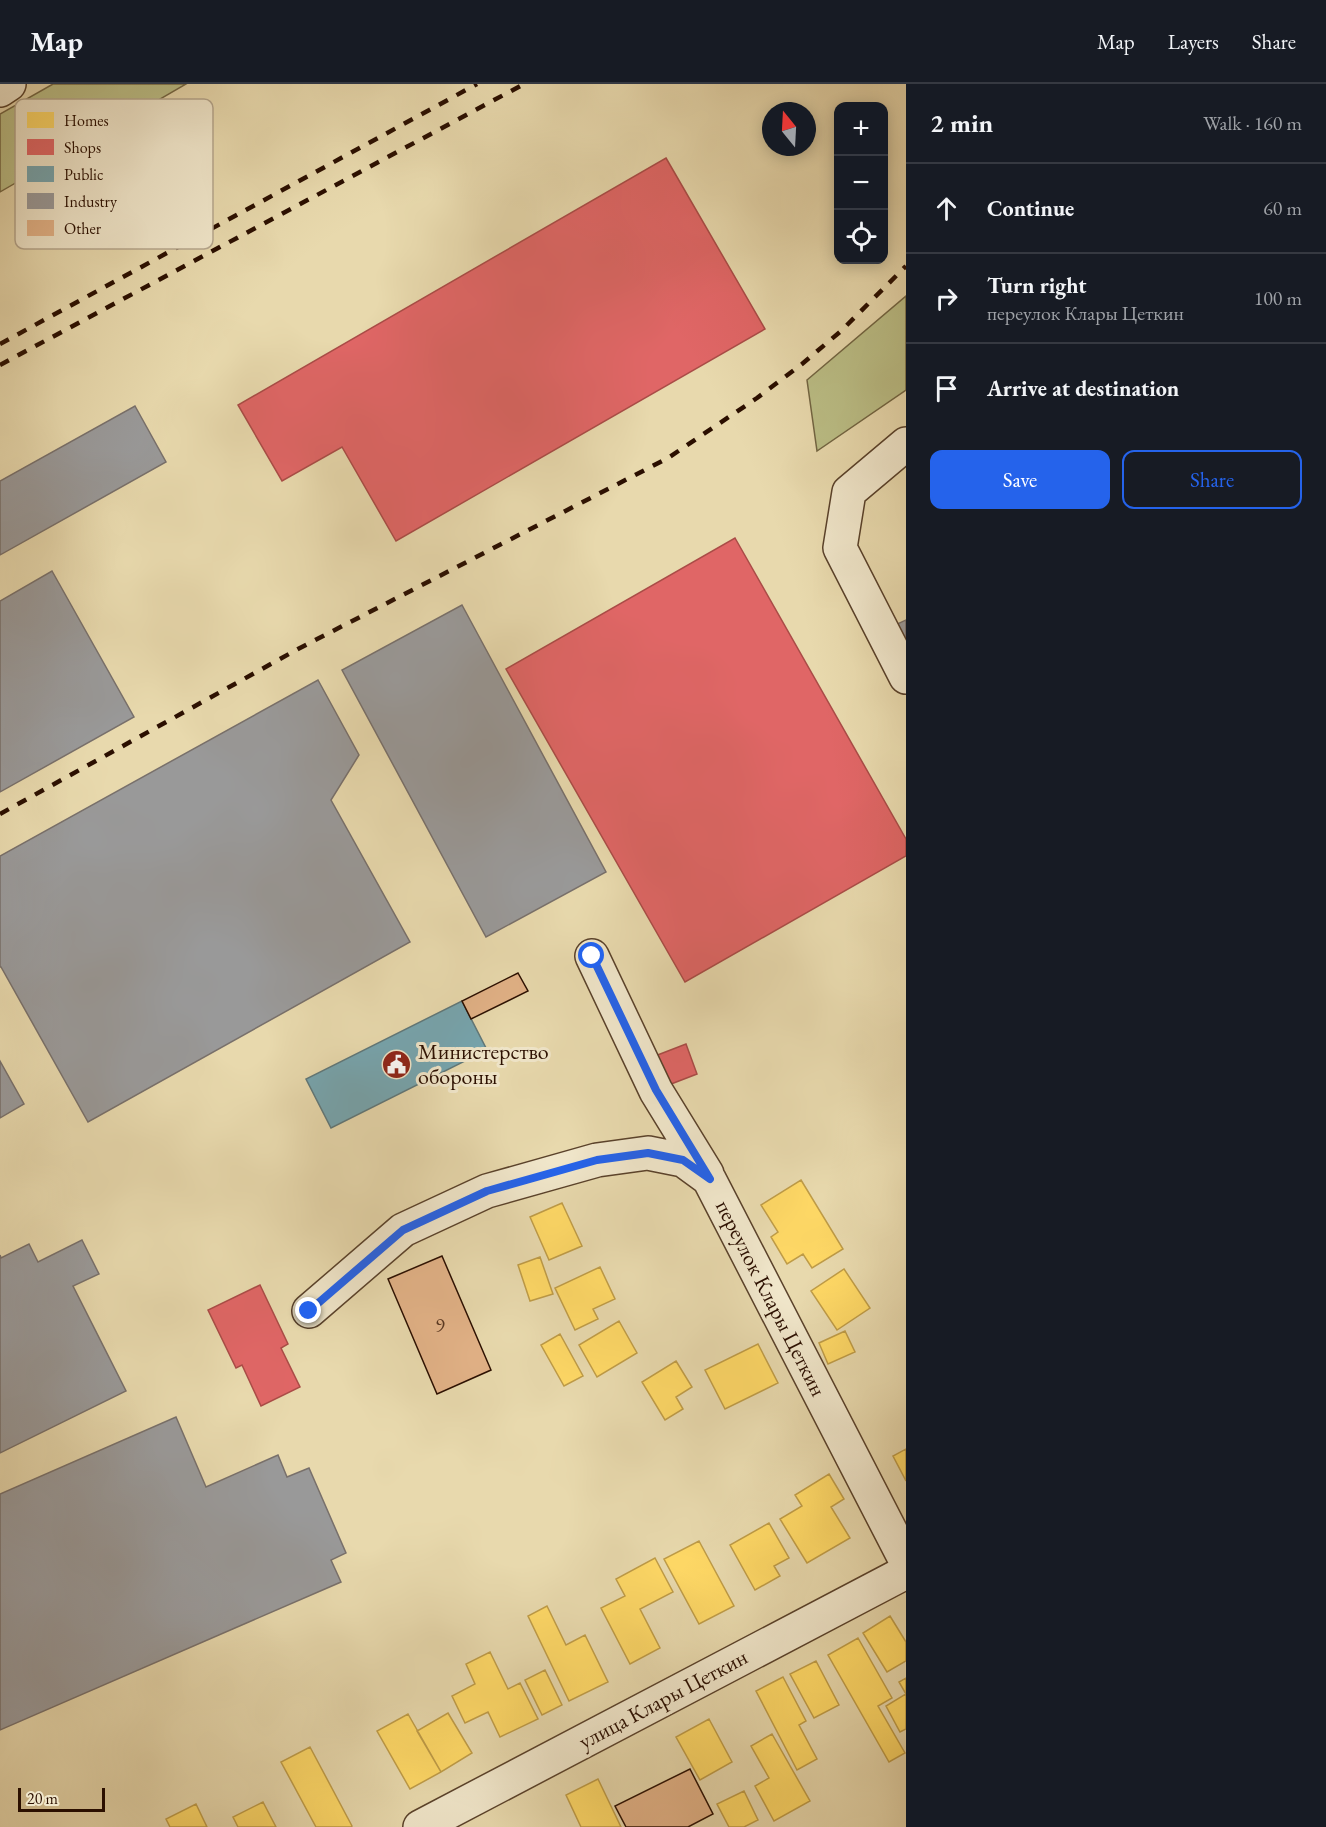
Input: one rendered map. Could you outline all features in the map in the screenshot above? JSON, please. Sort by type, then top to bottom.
[{"type":"street","points":[[0,90],[9,84]]},
{"type":"street","points":[[906,444],[849,492],[840,548],[906,677]]},
{"type":"street","points":[[592,956],[656,1090],[710,1179]]},
{"type":"street","name":"переулок Клары Цеткин","points":[[309,1311],[403,1230],[487,1191],[597,1160],[648,1153],[683,1160],[710,1179],[906,1562]]},
{"type":"street","name":"улица Клары Цеткин","points":[[420,1827],[906,1572]]},
{"type":"green space","points":[[53,84],[186,84],[160,99],[26,99]]},
{"type":"green space","points":[[15,106],[15,183],[0,192],[0,114]]},
{"type":"green space","points":[[906,296],[906,390],[817,451],[807,380]]},
{"type":"building: Homes","points":[[801,1180],[843,1249],[812,1268],[803,1254],[787,1264],[771,1237],[778,1232],[761,1205]]},
{"type":"building: Homes","points":[[562,1203],[582,1246],[549,1260],[530,1217]]},
{"type":"building: Homes","points":[[540,1257],[553,1294],[530,1301],[518,1265]]},
{"type":"building: Homes","points":[[600,1267],[615,1299],[593,1309],[598,1319],[575,1330],[555,1288]]},
{"type":"building: Homes","points":[[844,1269],[870,1308],[837,1330],[811,1291]]},
{"type":"building: Homes","points":[[619,1321],[637,1353],[597,1377],[579,1345]]},
{"type":"building: Homes","points":[[845,1331],[855,1352],[828,1364],[819,1343]]},
{"type":"building: Homes","points":[[560,1334],[583,1376],[564,1386],[541,1345]]},
{"type":"building: Homes","points":[[758,1344],[778,1383],[725,1409],[705,1370]]},
{"type":"building: Homes","points":[[676,1361],[692,1387],[676,1397],[683,1409],[665,1420],[642,1382]]},
{"type":"building: Homes","points":[[906,1449],[906,1481],[893,1456]]},
{"type":"building: Homes","points":[[829,1474],[844,1499],[831,1507],[850,1538],[807,1563],[780,1519],[802,1506],[795,1495]]},
{"type":"building: Homes","points":[[769,1523],[789,1558],[774,1566],[780,1576],[755,1590],[730,1545]]},
{"type":"building: Homes","points":[[699,1541],[734,1606],[699,1624],[664,1559]]},
{"type":"building: Homes","points":[[655,1558],[673,1592],[640,1609],[660,1648],[630,1664],[601,1608],[625,1596],[616,1579]]},
{"type":"building: Homes","points":[[547,1606],[566,1645],[585,1635],[608,1682],[569,1701],[528,1616]]},
{"type":"building: Homes","points":[[890,1616],[906,1642],[906,1661],[887,1672],[863,1633]]},
{"type":"building: Homes","points":[[858,1638],[892,1698],[878,1706],[905,1753],[889,1762],[828,1655]]},
{"type":"building: Homes","points":[[490,1652],[508,1689],[520,1683],[538,1719],[500,1737],[488,1712],[465,1723],[452,1696],[475,1684],[466,1664]]},
{"type":"building: Homes","points":[[816,1661],[839,1705],[814,1718],[790,1674]]},
{"type":"building: Homes","points":[[545,1670],[562,1705],[542,1715],[525,1680]]},
{"type":"building: Homes","points":[[783,1677],[806,1721],[799,1725],[817,1759],[797,1770],[756,1691]]},
{"type":"building: Homes","points":[[906,1678],[906,1694],[899,1682]]},
{"type":"building: Homes","points":[[906,1694],[906,1729],[900,1732],[886,1706]]},
{"type":"building: Homes","points":[[448,1713],[472,1753],[441,1772],[417,1731]]},
{"type":"building: Homes","points":[[408,1714],[441,1772],[410,1789],[377,1731]]},
{"type":"building: Homes","points":[[709,1719],[732,1762],[700,1780],[676,1737]]},
{"type":"building: Homes","points":[[772,1734],[810,1801],[774,1821],[755,1786],[769,1778],[751,1746]]},
{"type":"building: Homes","points":[[310,1747],[351,1827],[316,1827],[281,1762]]},
{"type":"building: Homes","points":[[598,1779],[621,1827],[581,1827],[566,1795]]},
{"type":"building: Homes","points":[[744,1791],[758,1820],[744,1827],[729,1827],[717,1804]]},
{"type":"building: Homes","points":[[263,1802],[276,1827],[238,1827],[233,1817]]},
{"type":"building: Homes","points":[[196,1804],[207,1827],[170,1827],[166,1819]]},
{"type":"building: Shops","points":[[666,158],[765,329],[396,541],[342,447],[282,481],[238,405]]},
{"type":"building: Shops","points":[[735,538],[906,839],[906,856],[685,982],[506,669]]},
{"type":"building: Shops","points":[[686,1044],[697,1074],[666,1086],[655,1056]]},
{"type":"building: Shops","points":[[260,1285],[288,1344],[281,1348],[300,1387],[261,1406],[242,1365],[236,1368],[208,1310]]},
{"type":"building: Public","name":"Министерство обороны","points":[[462,1001],[487,1050],[331,1128],[306,1079]]},
{"type":"building: Industry","points":[[135,406],[166,462],[0,555],[0,481]]},
{"type":"building: Industry","points":[[52,571],[134,717],[0,792],[0,601]]},
{"type":"building: Industry","points":[[462,605],[606,872],[486,937],[342,670]]},
{"type":"building: Industry","points":[[906,620],[906,649],[895,625]]},
{"type":"building: Industry","points":[[318,680],[359,755],[331,800],[410,942],[88,1122],[0,967],[0,856]]},
{"type":"building: Industry","points":[[0,1061],[24,1104],[0,1118]]},
{"type":"building: Industry","points":[[82,1240],[99,1274],[73,1286],[126,1391],[0,1453],[0,1255],[1,1258],[29,1244],[38,1262]]},
{"type":"building: Industry","points":[[176,1417],[206,1487],[278,1455],[287,1477],[309,1468],[346,1553],[331,1560],[341,1582],[0,1730],[0,1494]]},
{"type":"building: Other","points":[[518,973],[528,991],[471,1019],[462,1001]]},
{"type":"building: Other","points":[[442,1256],[491,1370],[437,1394],[388,1279]]},
{"type":"building: Other","points":[[690,1769],[713,1814],[688,1827],[626,1827],[615,1806]]},
{"type":"railway","points":[[213,228],[477,84]]},
{"type":"railway","points":[[0,365],[524,84]]},
{"type":"railway","points":[[0,344],[174,249]]},
{"type":"railway","points":[[0,814],[298,649],[668,458],[757,398],[802,364],[841,331],[906,266]]},
{"type":"place","name":"Министерство обороны","points":[[397,1064]]},
{"type":"route","points":[[309,1311],[403,1230],[487,1191],[597,1160],[648,1153],[683,1160],[710,1179],[656,1090],[592,956]]}]
